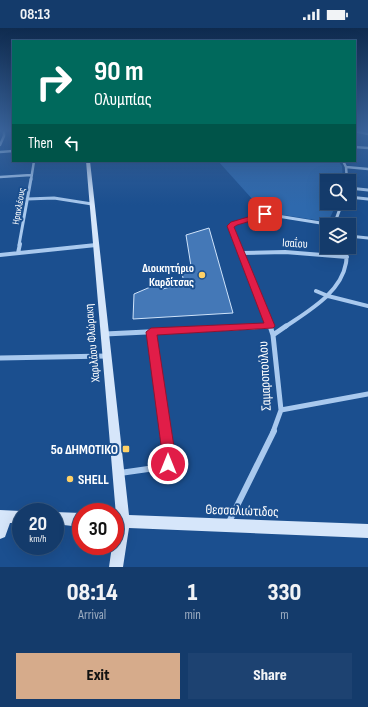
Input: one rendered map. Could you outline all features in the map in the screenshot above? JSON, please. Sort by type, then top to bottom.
[{"type":"main road","name":"Χαριλάου Φλώρακη","points":[[88,162],[118,473],[119,503]]},
{"type":"main road","points":[[0,532],[3,516]]},
{"type":"main road","name":"Θεσσαλιώτιδος","points":[[124,522],[368,531]]},
{"type":"main road","name":"Χαριλάου Φλώρακη","points":[[116,567],[117,555]]},
{"type":"street","name":"Ηρακλέους","points":[[18,253],[34,162]]},
{"type":"street","points":[[344,162],[347,174]]},
{"type":"street","points":[[346,167],[368,169]]},
{"type":"street","points":[[0,177],[31,175]]},
{"type":"street","points":[[356,189],[368,190]]},
{"type":"street","points":[[27,199],[54,198],[92,204]]},
{"type":"street","points":[[356,198],[368,199]]},
{"type":"street","points":[[273,335],[231,225],[265,214],[320,223]]},
{"type":"street","points":[[356,237],[368,238]]},
{"type":"street","points":[[0,255],[96,245]]},
{"type":"street","name":"Ισαΐου","points":[[241,253],[286,252],[348,257]]},
{"type":"street","name":"Σαμαροπούλου","points":[[226,526],[275,429],[281,410],[273,335],[328,296],[345,270],[348,257]]},
{"type":"street","points":[[316,291],[328,296],[368,306]]},
{"type":"street","points":[[105,334],[270,326]]},
{"type":"street","points":[[118,473],[162,467],[168,464],[170,460],[151,332]]},
{"type":"street","points":[[0,358],[107,356]]},
{"type":"street","points":[[281,410],[368,394]]},
{"type":"shaded area","points":[[219,162],[339,162],[342,166],[343,174],[320,174],[320,210],[334,210],[330,218],[320,218],[320,221],[264,212]]},
{"type":"building","name":"Διοικητήριο Καρδίτσας","points":[[209,228],[233,313],[133,319],[134,294],[155,285],[163,289],[184,283],[181,268],[191,266],[186,235]]},
{"type":"place","name":"Διοικητήριο Καρδίτσας","points":[[202,275]]},
{"type":"place","name":"5ο ΔΗΜΟΤΙΚΟ","points":[[126,449]]},
{"type":"place","name":"SHELL","points":[[70,479]]},
{"type":"route","points":[[168,464],[170,460],[151,332],[270,326],[253,286],[231,226],[234,223],[265,214]]}]
